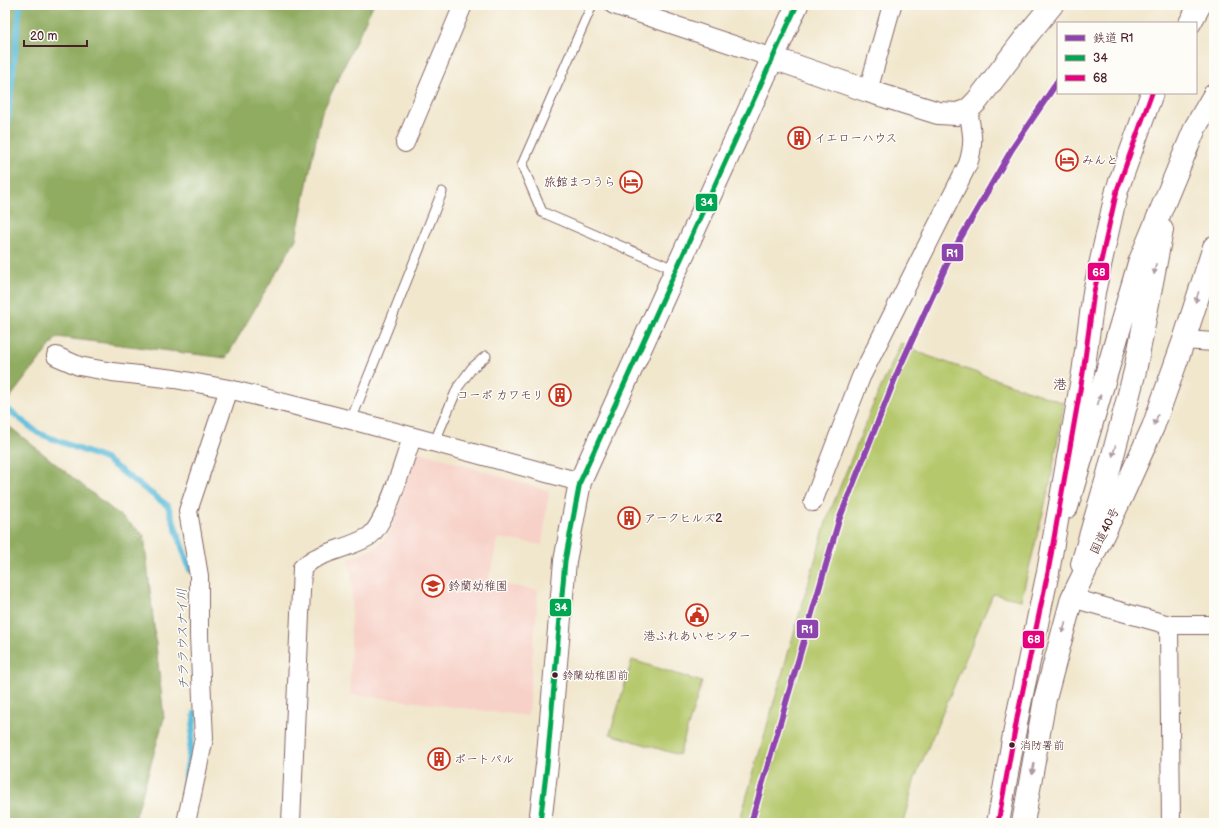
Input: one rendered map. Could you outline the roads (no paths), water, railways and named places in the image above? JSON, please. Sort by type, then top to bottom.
[{"type":"main road","points":[[540,823],[547,765],[565,561],[580,482],[797,5]]},
{"type":"main road","points":[[773,58],[868,91],[938,113],[957,114],[968,110],[977,101],[1052,5]]},
{"type":"main road","points":[[1191,22],[1200,5]]},
{"type":"main road","points":[[998,823],[1018,713],[1048,572],[1083,373],[1094,292],[1117,190],[1148,100],[1151,94]]},
{"type":"main road","points":[[1048,572],[1139,262],[1196,126],[1214,95]]},
{"type":"main road","points":[[1072,598],[1107,478],[1135,371],[1169,190]]},
{"type":"main road","name":"国道40号","points":[[1023,823],[1045,699],[1072,598],[1153,427],[1184,340],[1214,247]]},
{"type":"street","points":[[405,143],[463,5]]},
{"type":"street","points":[[614,5],[773,58]]},
{"type":"street","points":[[868,91],[892,5]]},
{"type":"street","points":[[813,502],[861,377],[968,164],[972,151],[973,140],[968,110]]},
{"type":"street","points":[[1184,340],[1214,342]]},
{"type":"street","points":[[56,356],[79,366],[112,372],[175,379],[229,389],[351,420],[412,438],[580,482]]},
{"type":"street","points":[[186,823],[204,738],[199,637],[199,576],[188,511],[229,389]]},
{"type":"street","points":[[291,823],[302,568],[313,559],[370,536],[376,529],[384,516],[412,438]]},
{"type":"street","points":[[1072,598],[1169,625],[1214,626]]},
{"type":"street","points":[[1169,625],[1171,823]]},
{"type":"lane","points":[[592,5],[522,165],[542,212],[676,270]]},
{"type":"lane","points":[[351,420],[442,192]]},
{"type":"lane","points":[[434,443],[458,387],[472,368],[486,356]]},
{"type":"waterway","name":"チララウスナイ川","points":[[5,149],[20,5]]},
{"type":"waterway","name":"チララウスナイ川","points":[[5,407],[38,433],[105,459],[168,506],[190,570]]},
{"type":"waterway","name":"チララウスナイ川","points":[[184,789],[195,713]]},
{"type":"rail line","name":"R1","points":[[751,823],[839,520],[898,371],[953,251],[1012,149],[1057,82]]},
{"type":"place","name":"イエローハウス","points":[[799,138]]},
{"type":"place","name":"みんと","points":[[1067,160]]},
{"type":"place","name":"旅館まつうら","points":[[631,182]]},
{"type":"place","name":"コーポ カワモリ","points":[[560,395]]},
{"type":"place","name":"アークヒルズ2","points":[[629,518]]},
{"type":"place","name":"鈴蘭幼稚園","points":[[433,586]]},
{"type":"place","name":"港ふれあいセンター","points":[[697,615]]},
{"type":"place","name":"鈴蘭幼稚園前","points":[[555,675]]},
{"type":"place","name":"消防署前","points":[[1012,745]]},
{"type":"place","name":"ポートパル","points":[[439,759]]},
{"type":"district","name":"港","points":[[1060,384]]}]
